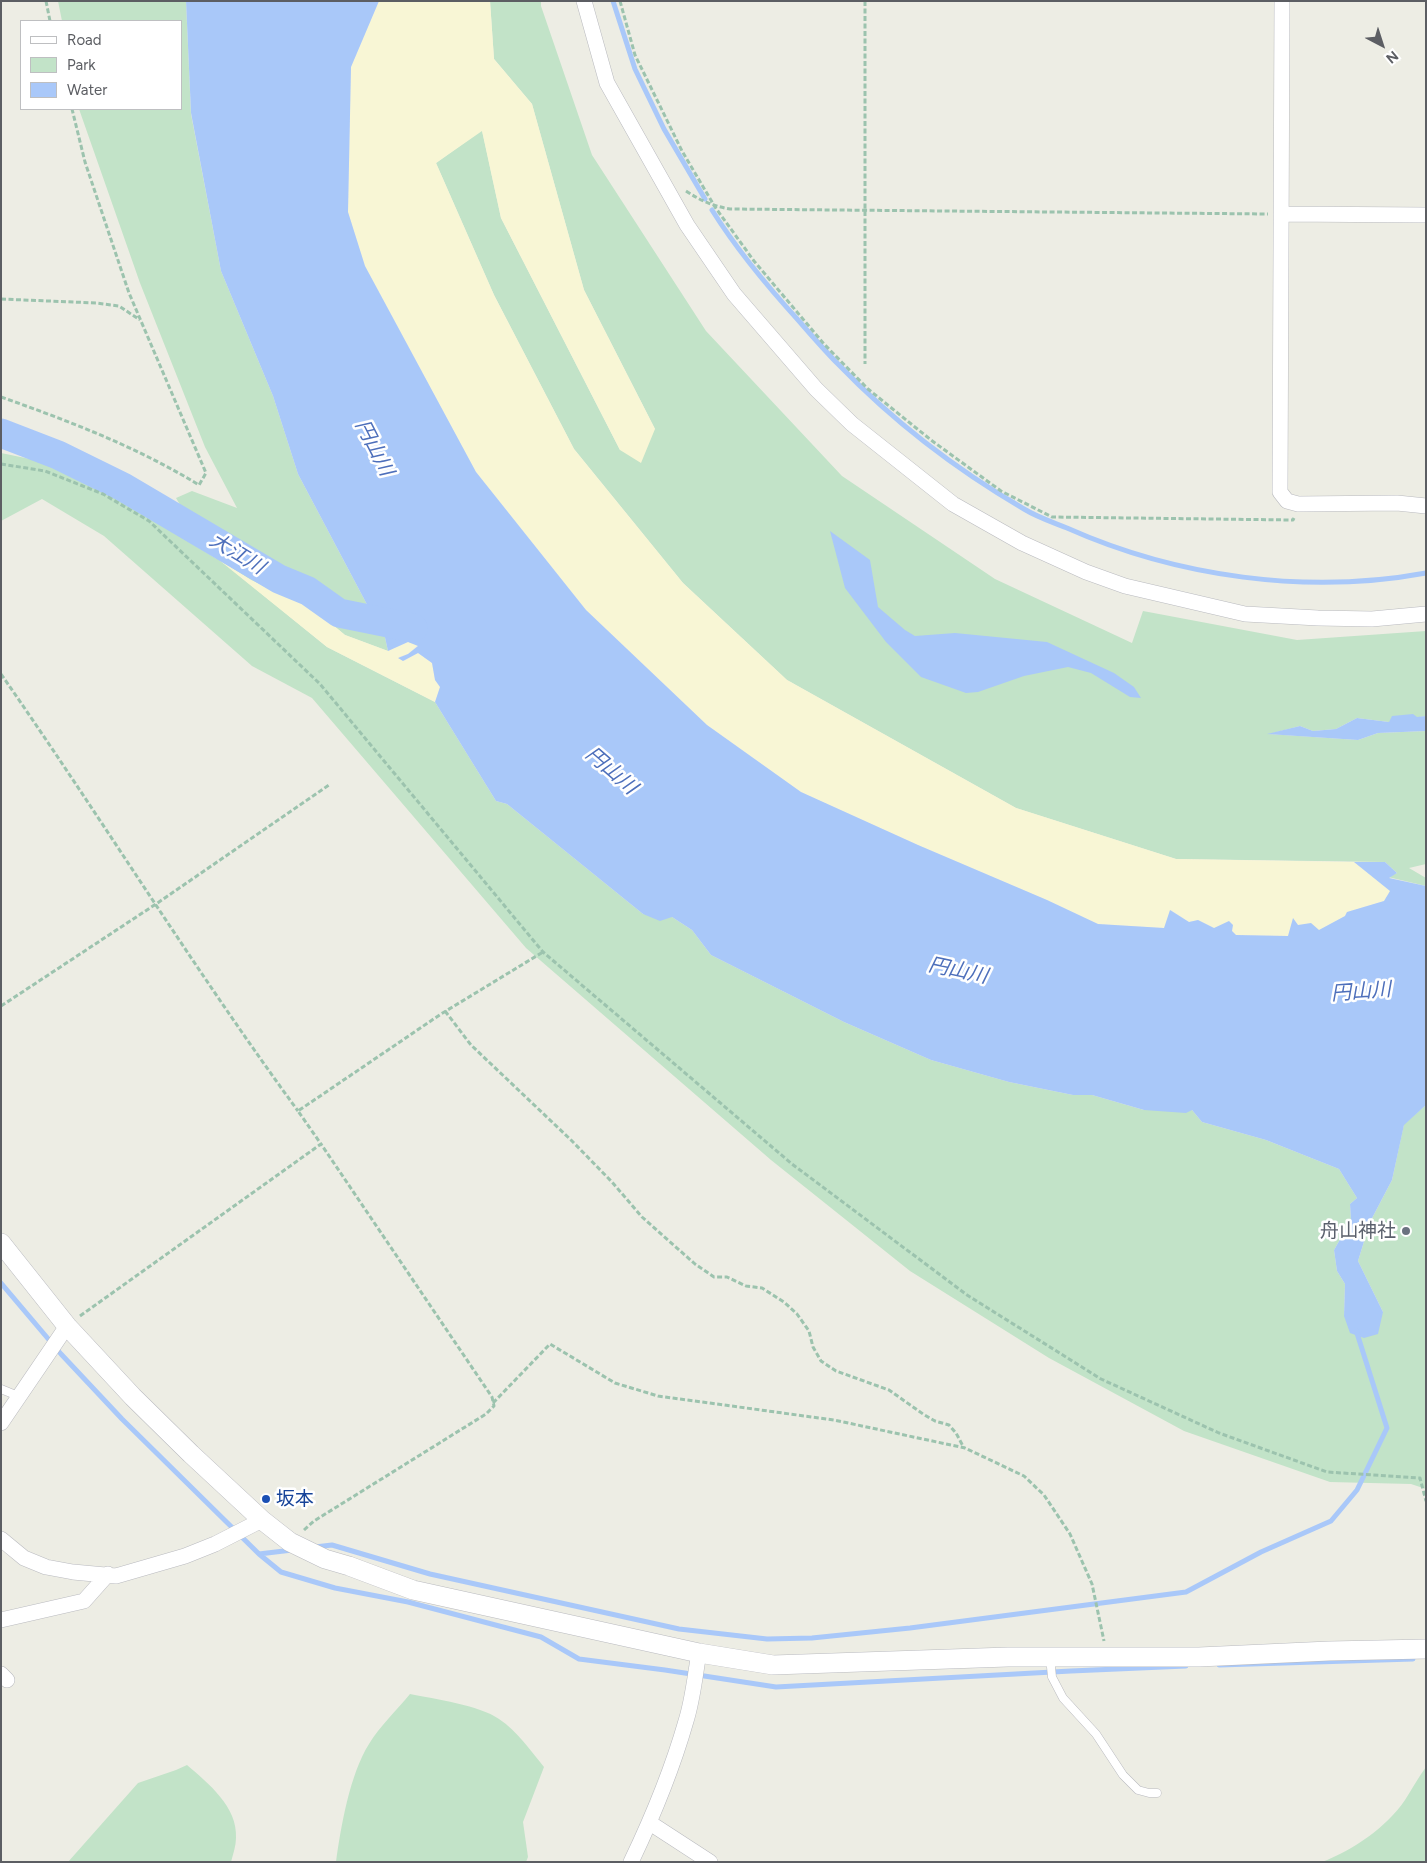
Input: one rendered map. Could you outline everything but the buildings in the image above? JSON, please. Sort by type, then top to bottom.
[{"type":"street","points":[[584,1],[607,82],[687,225],[734,294],[816,389],[852,424],[954,504],[1029,547],[1086,572],[1134,588],[1245,614],[1372,619],[1426,614]]},
{"type":"street","points":[[1282,1],[1280,492],[1287,501],[1298,504],[1397,504],[1426,506]]},
{"type":"street","points":[[1282,214],[1426,215]]},
{"type":"street","points":[[1,1243],[67,1326],[139,1403],[262,1520],[290,1542],[325,1560],[349,1566],[413,1590],[699,1652],[773,1665],[1050,1657],[1199,1657],[1426,1649]]},
{"type":"street","points":[[1,1423],[67,1326]]},
{"type":"street","points":[[1,1539],[24,1558],[46,1567],[73,1572],[116,1576],[186,1556],[215,1544],[262,1520]]},
{"type":"street","points":[[1,1620],[84,1600],[108,1574]]},
{"type":"street","points":[[631,1862],[650,1823],[687,1719],[699,1652]]},
{"type":"street","points":[[650,1823],[710,1862]]},
{"type":"lane","points":[[1,1389],[18,1396]]},
{"type":"lane","points":[[1050,1657],[1052,1677],[1063,1698],[1096,1734],[1123,1775],[1138,1790],[1156,1793]]},
{"type":"path","points":[[46,1],[50,20]]},
{"type":"path","points":[[620,1],[635,55],[682,150],[715,207],[754,261],[824,344],[868,389],[931,440],[1001,491],[1052,517],[1294,520],[1298,504]]},
{"type":"path","points":[[865,1],[865,364]]},
{"type":"path","points":[[1,397],[72,422],[122,444],[199,484],[206,473],[129,293],[85,162],[72,110]]},
{"type":"path","points":[[715,207],[730,209],[1282,214]]},
{"type":"path","points":[[1,299],[96,303],[119,306],[140,320]]},
{"type":"path","points":[[1,464],[45,471],[103,494],[149,521],[320,684],[543,952],[792,1164],[967,1295],[1093,1374],[1219,1433],[1328,1472],[1420,1478],[1426,1501]]},
{"type":"path","points":[[1,674],[239,1030],[321,1144],[492,1397],[494,1406],[486,1414],[314,1521],[290,1542]]},
{"type":"path","points":[[1,1006],[156,904],[328,784]]},
{"type":"path","points":[[298,1112],[445,1011],[543,952]]},
{"type":"path","points":[[445,1011],[471,1045],[572,1140],[642,1217],[695,1264],[714,1277],[727,1277],[746,1286],[762,1288],[784,1302],[797,1314],[809,1331],[821,1361],[836,1371],[889,1390],[923,1414],[935,1421],[949,1425],[964,1448]]},
{"type":"path","points":[[67,1326],[321,1144]]},
{"type":"path","points":[[493,1402],[550,1344],[615,1383],[658,1396],[834,1420],[964,1448],[1024,1476],[1044,1495],[1070,1534],[1092,1584],[1107,1657]]},
{"type":"green space","points":[[58,1],[186,1],[191,114],[221,271],[273,396],[298,474],[372,614],[384,633],[388,651],[345,635],[315,610],[251,580],[224,563],[327,647],[435,702],[496,801],[507,804],[643,914],[672,917],[692,930],[711,955],[844,1022],[931,1060],[1009,1082],[1073,1095],[1092,1095],[1144,1110],[1192,1110],[1202,1122],[1266,1140],[1339,1169],[1357,1198],[1350,1204],[1351,1220],[1334,1250],[1337,1271],[1345,1284],[1344,1316],[1383,1312],[1358,1261],[1370,1222],[1392,1180],[1404,1124],[1426,1105],[1426,1489],[1411,1484],[1330,1482],[1184,1431],[1049,1358],[910,1271],[771,1160],[526,948],[312,698],[252,666],[104,536],[42,499],[1,521],[1,453],[35,460],[87,479],[217,559],[202,542],[176,498],[192,491],[237,508],[205,447],[140,283],[79,110],[182,110],[182,20],[62,20]]},
{"type":"green space","points":[[490,1],[541,1],[541,6],[592,155],[706,331],[842,476],[995,579],[1132,643],[1143,611],[1297,640],[1426,631],[1426,716],[1389,722],[1357,718],[1336,729],[1313,731],[1300,726],[1269,734],[1358,740],[1378,733],[1426,731],[1426,864],[1409,868],[1426,878],[1426,886],[1388,877],[1397,873],[1385,862],[1176,859],[1016,808],[787,680],[683,583],[574,449],[494,295],[436,163],[482,130],[501,218],[620,450],[655,429],[584,290],[532,104],[494,59]]},
{"type":"green space","points":[[410,1694],[456,1703],[490,1714],[512,1729],[544,1767],[523,1822],[528,1857],[526,1862],[336,1862],[347,1801],[362,1756],[378,1731]]},
{"type":"green space","points":[[187,1765],[220,1797],[232,1816],[236,1838],[231,1862],[68,1862],[138,1783]]},
{"type":"green space","points":[[1426,1767],[1426,1862],[1322,1862],[1345,1851],[1379,1829],[1405,1800]]},
{"type":"sand","points":[[379,1],[490,1],[494,59],[532,104],[584,290],[655,429],[641,463],[620,450],[501,218],[482,131],[436,163],[494,295],[574,449],[683,583],[787,680],[1016,808],[1176,859],[1354,862],[1391,891],[1384,901],[1347,912],[1345,916],[1319,930],[1298,925],[1293,919],[1288,936],[1236,935],[1232,931],[1214,928],[1198,920],[1189,922],[1171,910],[1165,928],[1098,924],[801,792],[707,725],[586,610],[476,472],[365,266],[348,212],[351,67]]},
{"type":"sand","points":[[219,560],[251,580],[315,610],[345,635],[388,651],[408,642],[418,645],[408,654],[399,657],[404,661],[418,653],[432,663],[435,680],[440,687],[435,702],[327,647]]},
{"type":"water","name":"円山川","points":[[186,1],[379,1],[351,67],[348,212],[365,266],[476,472],[586,610],[707,725],[801,792],[1098,924],[1164,928],[1170,910],[1189,922],[1198,920],[1214,928],[1229,921],[1233,925],[1232,931],[1236,935],[1288,936],[1293,918],[1298,925],[1311,923],[1319,930],[1345,916],[1347,912],[1384,901],[1390,891],[1354,862],[1385,862],[1397,873],[1389,878],[1426,886],[1426,1105],[1404,1125],[1392,1180],[1370,1222],[1358,1261],[1383,1312],[1378,1334],[1364,1338],[1350,1333],[1344,1316],[1345,1284],[1337,1271],[1334,1250],[1351,1220],[1350,1204],[1357,1198],[1339,1169],[1266,1140],[1202,1122],[1192,1110],[1186,1113],[1144,1110],[1092,1095],[1073,1095],[1009,1082],[931,1060],[844,1022],[711,955],[692,930],[672,917],[660,921],[643,914],[507,804],[496,801],[435,702],[440,687],[435,680],[432,663],[418,653],[403,661],[398,658],[408,654],[418,646],[408,642],[388,651],[384,633],[372,614],[298,474],[273,396],[221,271],[191,113]]},
{"type":"water","points":[[830,531],[870,560],[878,607],[915,636],[955,633],[1047,642],[1114,673],[1134,687],[1141,698],[1130,697],[1091,673],[1068,667],[1024,676],[978,692],[966,693],[921,677],[886,642],[845,588]]},
{"type":"water","points":[[1413,714],[1417,717],[1426,716],[1426,731],[1378,733],[1358,740],[1267,734],[1300,726],[1313,731],[1336,729],[1357,718],[1389,722],[1392,716]]},
{"type":"waterway","points":[[613,1],[635,69],[664,129],[705,199]]},
{"type":"waterway","points":[[712,210],[764,281],[824,349],[881,406],[974,478],[1034,514],[1109,545],[1153,559],[1198,570],[1243,577],[1335,582],[1381,579],[1426,573]]},
{"type":"waterway","name":"大江川","points":[[1,433],[58,455],[123,487],[279,579],[308,591],[339,613],[413,628]]},
{"type":"waterway","points":[[1,1283],[61,1354],[122,1419],[259,1554],[292,1550]]},
{"type":"waterway","points":[[315,1547],[332,1545],[430,1574],[679,1629],[767,1639],[812,1638],[910,1628],[1186,1592],[1261,1552],[1331,1521],[1357,1490],[1387,1428],[1356,1330]]},
{"type":"waterway","points":[[259,1554],[281,1572],[335,1588],[408,1602],[541,1637],[579,1659],[776,1687],[1186,1666]]},
{"type":"waterway","points":[[1219,1665],[1413,1659]]},
{"type":"place","name":"舟山神社","points":[[1406,1231]]},
{"type":"place","name":"坂本","points":[[266,1499]]}]
